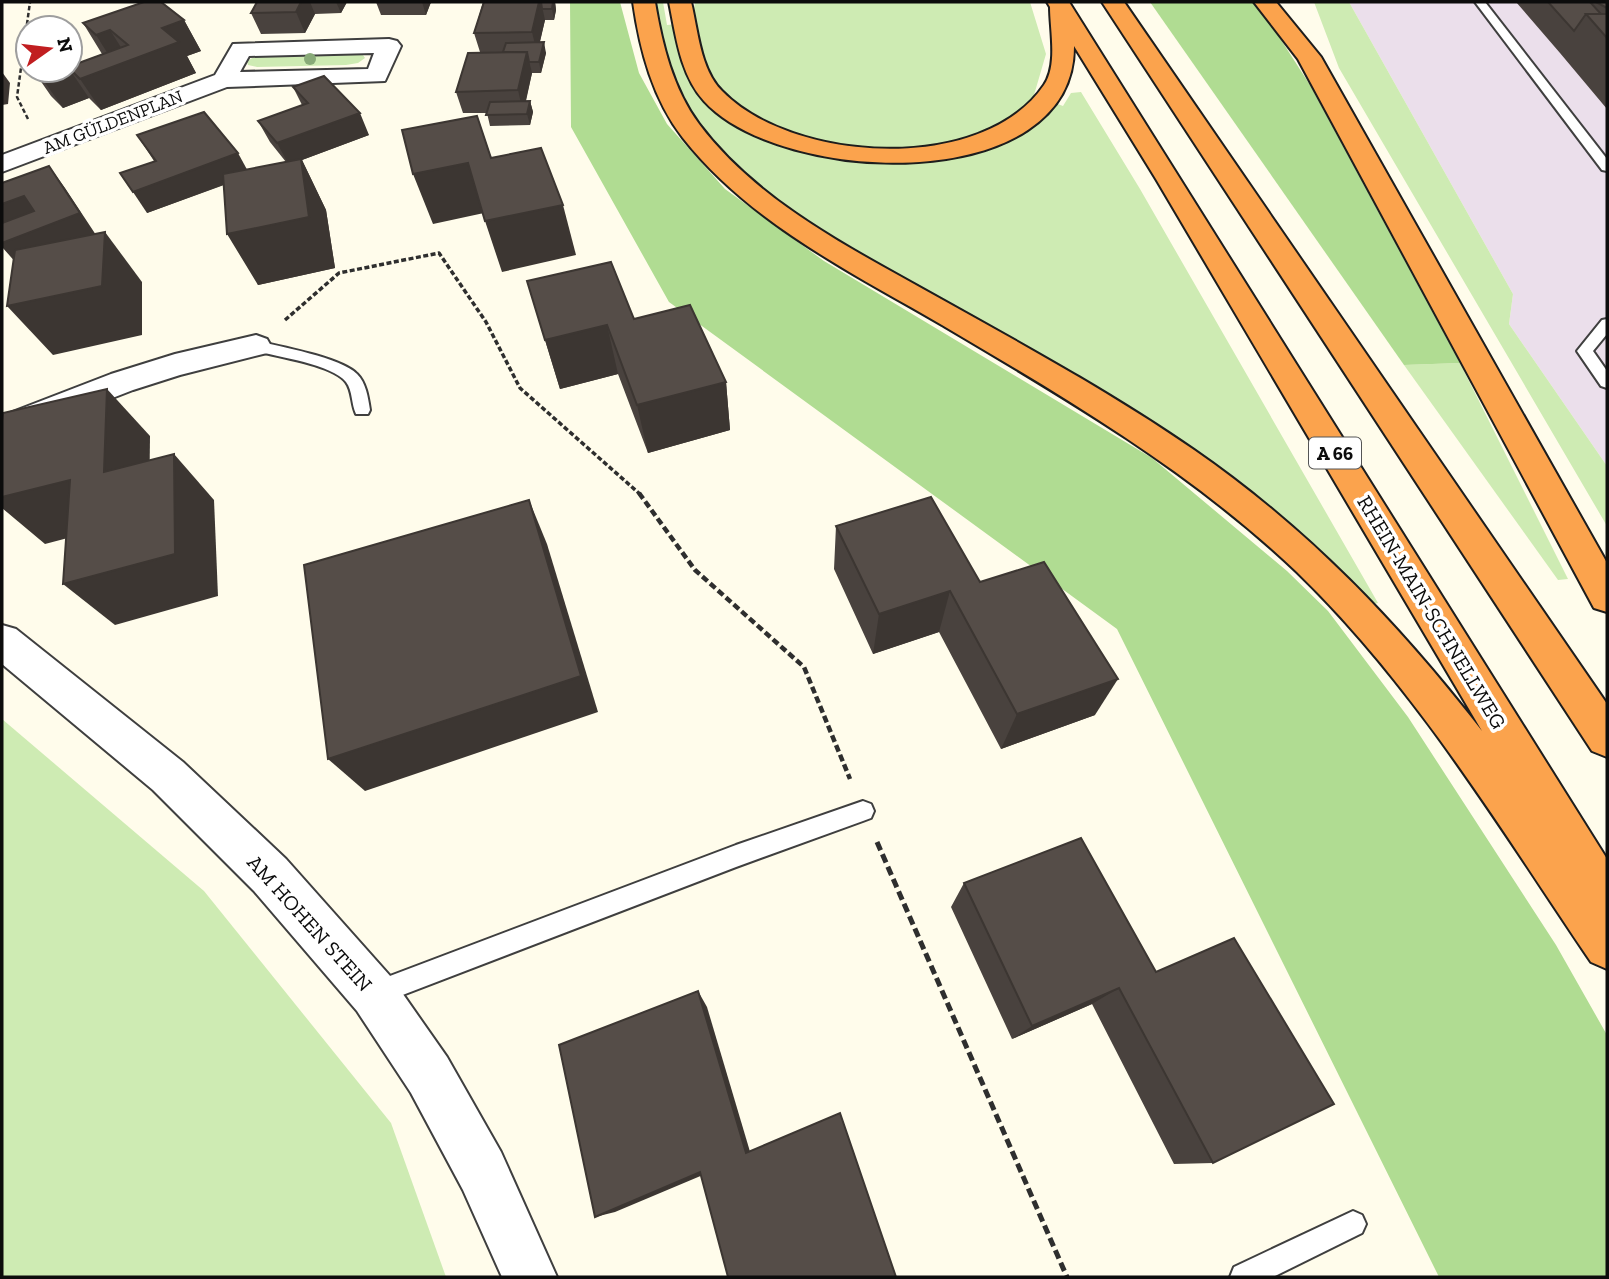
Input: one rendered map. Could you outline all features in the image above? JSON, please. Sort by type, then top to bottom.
[{"type":"highway","points":[[643,2],[660,71],[672,101],[691,131],[719,164],[810,235],[1137,427],[1248,508],[1311,562],[1370,625],[1448,718],[1607,946]]},
{"type":"highway","points":[[680,2],[696,70],[712,95],[733,117],[763,133],[799,145],[838,153],[881,156],[923,154],[963,147],[998,136],[1026,121],[1046,103],[1058,83],[1061,63],[1059,4]]},
{"type":"highway","points":[[1112,2],[1607,738]]},
{"type":"highway","points":[[1265,2],[1309,57],[1607,597]]},
{"type":"highway","points":[[1293,2],[1309,57]]},
{"type":"highway","name":"RHEIN-MAIN-SCHNELLWEG","points":[[1059,4],[1169,179],[1607,900]]},
{"type":"street","name":"AM GÜLDENPLAN","points":[[2,164],[224,80],[377,76],[389,46],[241,49],[224,80]]},
{"type":"street","points":[[2,429],[122,382],[175,365],[256,346]]},
{"type":"street","name":"AM HOHEN STEIN","points":[[2,641],[167,776],[270,875],[374,994],[429,1075],[482,1171],[530,1277]]},
{"type":"lane","points":[[1480,2],[1607,167]]},
{"type":"lane","points":[[1607,324],[1585,351],[1607,382]]},
{"type":"lane","points":[[256,346],[334,366],[350,376],[359,390],[362,410]]},
{"type":"lane","points":[[374,994],[736,856],[863,811]]},
{"type":"lane","points":[[1244,1277],[1353,1224]]},
{"type":"path","points":[[17,97],[30,2]]},
{"type":"path","points":[[256,346],[339,273],[439,253],[486,322],[520,388],[637,490],[695,570],[804,667],[863,811],[1067,1277]]},
{"type":"shaded area","points":[[1349,2],[1607,2],[1607,466],[1509,324],[1513,294]]},
{"type":"green space","points":[[570,2],[620,2],[639,73],[667,124],[725,189],[824,261],[1152,458],[1287,571],[1328,611],[1408,717],[1556,945],[1607,1035],[1607,1277],[1439,1277],[1117,629],[669,302],[571,127]]},
{"type":"green space","points":[[654,2],[663,2],[667,25],[692,23],[695,2],[1030,2],[1046,54],[1034,95],[1063,106],[1071,93],[1081,92],[1140,189],[1378,603],[1370,605],[1092,385],[829,237],[760,187],[695,125],[666,60]]},
{"type":"green space","points":[[1150,2],[1252,2],[1265,15],[1310,85],[1460,363],[1404,365]]},
{"type":"green space","points":[[1314,2],[1349,2],[1513,294],[1509,324],[1607,466],[1607,526],[1339,68]]},
{"type":"green space","points":[[361,52],[365,58],[358,63],[346,65],[257,67],[248,65],[247,61],[258,55]]},
{"type":"green space","points":[[1460,363],[1568,579],[1558,580],[1404,365]]},
{"type":"green space","points":[[2,719],[204,891],[391,1123],[446,1277],[2,1277]]},
{"type":"building","points":[[144,2],[161,2],[184,20],[162,28],[179,42],[84,78],[84,61],[128,45],[110,30],[96,35],[84,23]]},
{"type":"building","points":[[257,2],[301,2],[296,12],[251,13]]},
{"type":"building","points":[[484,2],[539,2],[532,32],[474,33]]},
{"type":"building","points":[[541,2],[553,2],[552,9],[542,9]]},
{"type":"building","points":[[1548,2],[1590,2],[1601,14],[1586,14],[1574,31]]},
{"type":"building","points":[[1596,2],[1607,2],[1607,8]]},
{"type":"building","points":[[1586,14],[1607,14],[1607,38]]},
{"type":"building","points":[[544,42],[539,62],[529,62],[527,52],[503,52],[506,43]]},
{"type":"building","points":[[527,52],[518,90],[456,92],[468,53]]},
{"type":"building","points":[[324,76],[360,113],[277,143],[258,121],[308,103],[293,87]]},
{"type":"building","points":[[530,101],[527,114],[486,115],[490,102]]},
{"type":"building","points":[[204,112],[238,153],[133,192],[120,173],[156,161],[137,135]]},
{"type":"building","points":[[477,116],[491,158],[541,148],[563,205],[485,221],[468,163],[413,174],[402,130]]},
{"type":"building","points":[[301,159],[309,217],[227,234],[223,174]]},
{"type":"building","points":[[49,166],[80,213],[2,243],[2,223],[34,211],[24,196],[2,204],[2,183]]},
{"type":"building","points":[[105,232],[102,286],[7,306],[15,250]]},
{"type":"building","points":[[611,262],[634,319],[690,305],[726,382],[637,405],[607,325],[545,340],[527,281]]},
{"type":"building","points":[[107,389],[104,472],[174,454],[175,554],[63,584],[70,480],[2,497],[3,413]]},
{"type":"building","points":[[931,497],[980,582],[1044,562],[1118,679],[1017,714],[950,591],[879,614],[836,526]]},
{"type":"building","points":[[529,500],[581,676],[328,759],[304,565]]},
{"type":"building","points":[[1081,838],[1156,972],[1234,938],[1334,1104],[1213,1163],[1119,988],[1032,1026],[964,883]]},
{"type":"building","points":[[698,991],[746,1153],[840,1113],[896,1277],[728,1277],[700,1172],[595,1217],[559,1045]]}]
